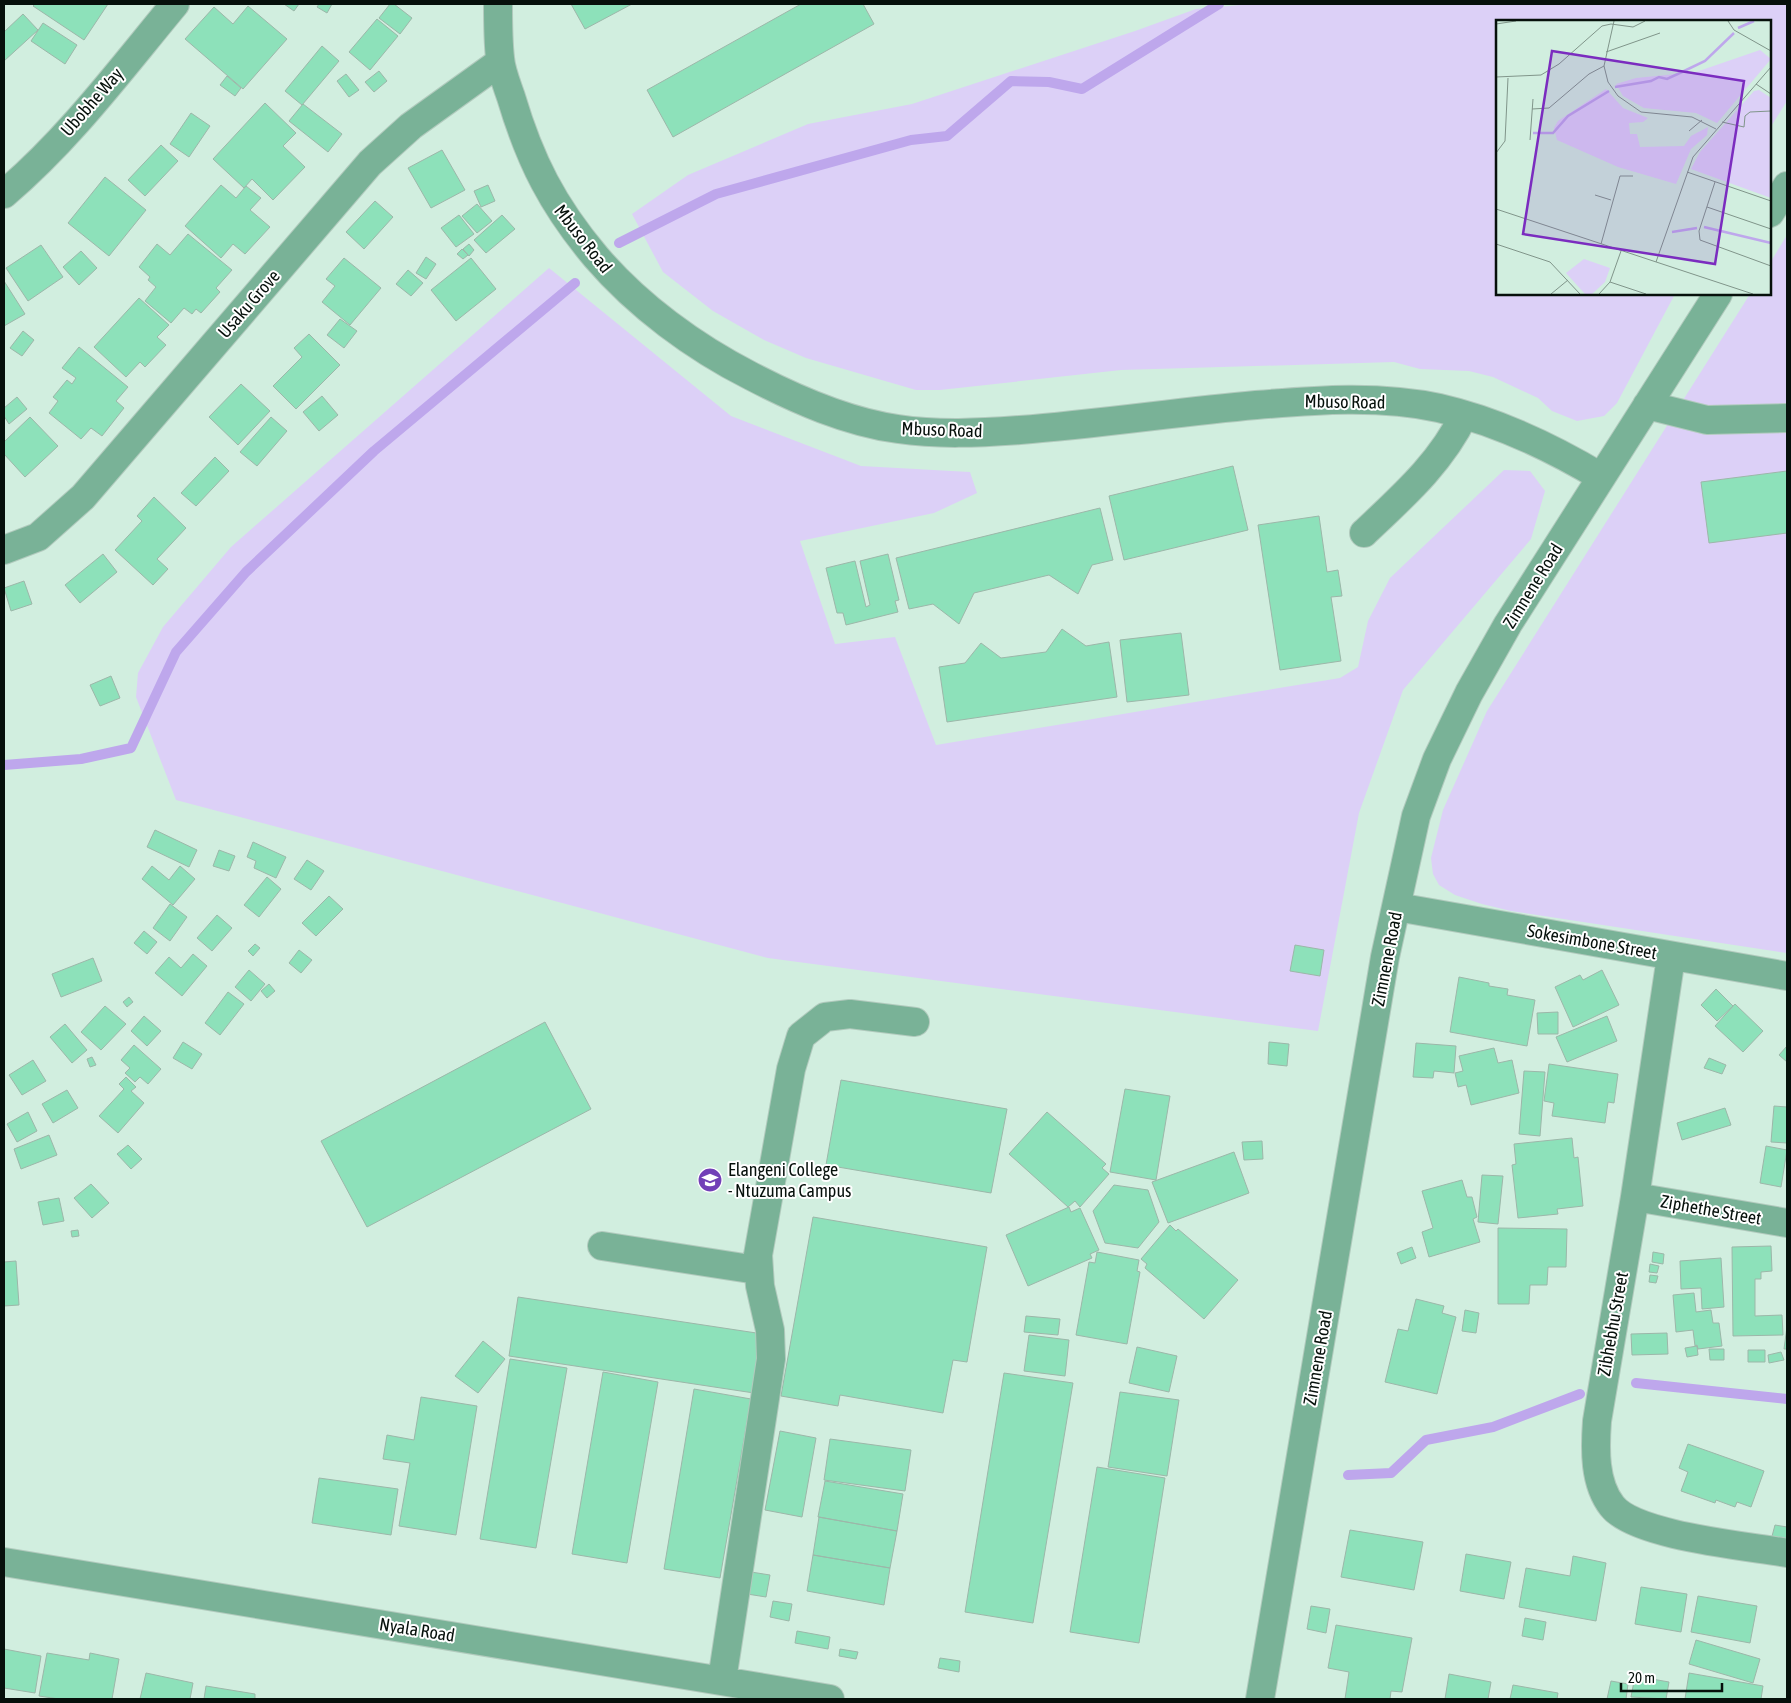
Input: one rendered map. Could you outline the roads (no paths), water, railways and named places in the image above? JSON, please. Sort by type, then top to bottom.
[{"type":"street","name":"Ubobhe Way","points":[[4,194],[28,174],[88,110],[175,4]]},
{"type":"street","name":"Mbuso Road","points":[[498,4],[500,62],[529,154],[554,203],[616,280],[664,321],[730,366],[792,397],[854,419],[898,429],[964,434],[1055,427],[1304,401],[1369,401],[1436,408],[1464,415],[1561,453],[1601,476]]},
{"type":"street","name":"Usaku Grove","points":[[4,550],[38,537],[83,497],[370,163],[411,126],[500,62]]},
{"type":"street","points":[[1771,211],[1787,186]]},
{"type":"street","name":"Zimnene Road","points":[[1260,1699],[1385,957],[1416,816],[1438,759],[1470,693],[1508,624],[1717,295]]},
{"type":"street","points":[[1647,405],[1707,420],[1787,418]]},
{"type":"street","points":[[1364,533],[1440,457],[1453,438],[1464,415]]},
{"type":"street","name":"Sokesimbone Street","points":[[1397,907],[1787,976]]},
{"type":"street","name":"Zibhebhu Street","points":[[1671,957],[1635,1197],[1597,1421],[1595,1449],[1604,1493],[1612,1506],[1624,1518],[1664,1532],[1787,1553]]},
{"type":"street","points":[[722,1680],[771,1359],[770,1330],[757,1270],[762,1223],[792,1070],[801,1036],[825,1017],[850,1014],[915,1022]]},
{"type":"street","name":"Ziphethe Street","points":[[1635,1197],[1787,1223]]},
{"type":"street","points":[[602,1246],[757,1270]]},
{"type":"street","name":"Nyala Road","points":[[4,1562],[830,1699]]},
{"type":"waterway","points":[[619,243],[716,194],[911,140],[947,136],[1011,81],[1049,82],[1082,89],[1219,4]]},
{"type":"waterway","points":[[4,765],[81,759],[131,748],[176,652],[246,572],[374,451],[575,283]]},
{"type":"waterway","points":[[1636,1383],[1787,1399]]},
{"type":"waterway","points":[[1348,1475],[1391,1473],[1426,1440],[1493,1427],[1580,1394]]},
{"type":"place","name":"Elangeni College - Ntuzuma Campus","points":[[710,1180]]}]
